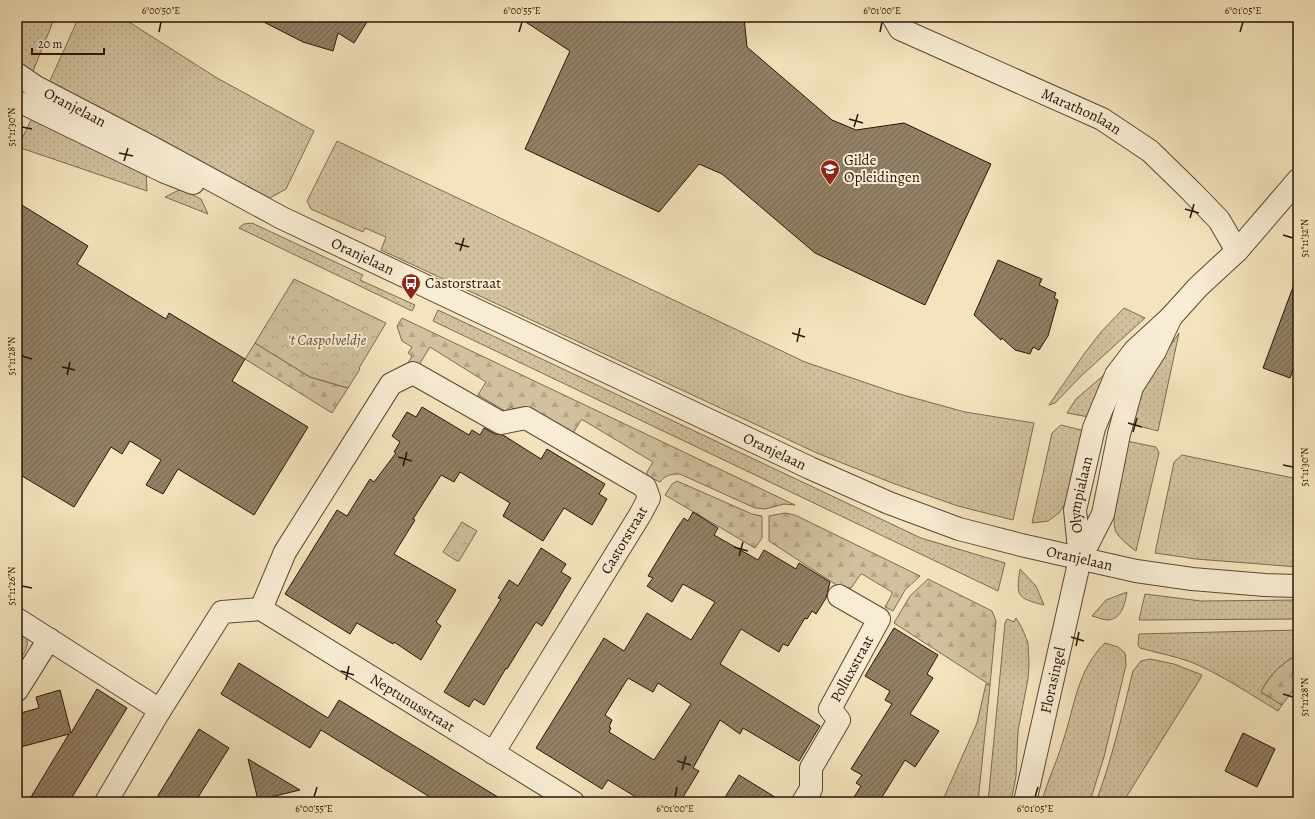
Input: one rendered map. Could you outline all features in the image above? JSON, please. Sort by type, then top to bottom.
[{"type":"street","name":"Marathonlaan","points":[[892,17],[900,29],[1102,120],[1150,151],[1219,220],[1237,251]]},
{"type":"street","name":"Oranjelaan","points":[[17,74],[36,87],[282,218],[802,465],[882,500],[959,529],[1080,559],[1136,571],[1192,579],[1298,586]]},
{"type":"street","name":"Oranjelaan","points":[[17,102],[27,105],[165,172],[282,218]]},
{"type":"street","name":"Olympialaan","points":[[1080,559],[1074,510],[1094,428],[1116,376],[1135,350],[1171,317],[1198,287],[1237,251],[1298,180]]},
{"type":"street","name":"Castorstraat","points":[[261,608],[285,552],[391,384],[413,373],[501,423],[526,418],[645,487],[649,498],[640,515],[493,753]]},
{"type":"street","name":"Florasingel","points":[[1025,802],[1080,559]]},
{"type":"street","name":"Polluxstraat","points":[[803,802],[811,789],[812,768],[839,720],[830,709],[879,619],[839,596]]},
{"type":"street","points":[[106,802],[160,710],[222,612],[261,608]]},
{"type":"street","name":"Neptunusstraat","points":[[261,608],[573,802]]},
{"type":"street","points":[[17,619],[160,710]]},
{"type":"street","points":[[17,690],[49,639]]},
{"type":"green space","points":[[17,17],[55,17],[31,76],[17,65]]},
{"type":"green space","points":[[79,17],[121,17],[217,78],[314,131],[286,189],[270,198],[48,85]]},
{"type":"green space","points":[[32,118],[146,172],[147,191],[18,147]]},
{"type":"green space","points":[[337,141],[805,362],[896,393],[965,412],[1034,423],[1013,520],[958,506],[895,484],[817,453],[381,250],[386,237],[365,228],[363,232],[311,209],[307,201]]},
{"type":"green space","points":[[181,189],[201,199],[208,214],[165,197]]},
{"type":"green space","points":[[252,223],[363,275],[360,280],[415,305],[412,311],[239,228],[244,224]]},
{"type":"green space","name":"'t Caspolveldje","points":[[294,279],[386,323],[348,388],[310,377],[255,343]]},
{"type":"green space","points":[[1124,308],[1145,318],[1081,376],[1055,403],[1049,405],[1101,332]]},
{"type":"green space","points":[[438,310],[921,538],[1005,563],[998,591],[433,321]]},
{"type":"green space","points":[[402,318],[795,505],[784,504],[765,509],[755,508],[680,474],[668,475],[660,482],[647,476],[647,472],[653,462],[583,420],[581,420],[570,438],[562,438],[511,407],[505,411],[478,395],[486,382],[430,347],[417,368],[408,363],[412,356],[408,353],[412,347],[402,341],[397,326]]},
{"type":"green space","points":[[1179,333],[1158,431],[1131,424],[1144,385]]},
{"type":"green space","points":[[255,343],[310,377],[348,388],[332,413],[245,359]]},
{"type":"green space","points":[[1112,368],[1089,417],[1067,413],[1076,399]]},
{"type":"green space","points":[[1061,425],[1085,431],[1068,499],[1059,513],[1048,521],[1032,523],[1052,433]]},
{"type":"green space","points":[[1127,441],[1156,447],[1159,453],[1136,551],[1120,538],[1114,525],[1117,488]]},
{"type":"green space","points":[[1182,455],[1298,479],[1298,567],[1196,559],[1155,553],[1174,462]]},
{"type":"green space","points":[[677,481],[752,514],[762,516],[762,538],[755,548],[665,495],[672,484]]},
{"type":"green space","points":[[785,513],[795,515],[920,576],[905,590],[893,611],[885,607],[892,592],[862,574],[851,588],[841,588],[769,541],[769,516]]},
{"type":"green space","points":[[462,522],[477,531],[459,561],[457,561],[443,552]]},
{"type":"green space","points":[[1020,569],[1036,586],[1044,605],[1023,598],[1020,595],[1018,585]]},
{"type":"green space","points":[[928,579],[992,611],[996,621],[990,685],[894,623],[910,596]]},
{"type":"green space","points":[[1127,592],[1122,610],[1117,617],[1104,620],[1092,616],[1106,600]]},
{"type":"green space","points":[[1145,594],[1201,601],[1298,600],[1298,619],[1139,620]]},
{"type":"green space","points":[[1016,618],[1028,643],[1029,664],[1028,679],[1018,731],[1016,776],[1011,802],[988,802],[1005,623],[1007,619],[1014,622]]},
{"type":"green space","points":[[17,626],[26,636],[27,645],[24,654],[17,665]]},
{"type":"green space","points":[[1298,630],[1298,654],[1276,670],[1261,692],[1282,705],[1278,711],[1236,685],[1202,667],[1185,660],[1140,648],[1138,645],[1139,634]]},
{"type":"green space","points":[[1105,643],[1118,647],[1125,653],[1126,665],[1104,757],[1091,798],[1089,802],[1042,802],[1061,749],[1078,689],[1088,665]]},
{"type":"green space","points":[[1298,654],[1298,684],[1282,705],[1261,692],[1276,670]]},
{"type":"green space","points":[[1150,659],[1174,664],[1202,675],[1123,802],[1096,802],[1112,753],[1133,671],[1141,661]]},
{"type":"green space","points":[[986,684],[990,685],[978,802],[942,802],[977,723]]},
{"type":"building","points":[[254,17],[370,17],[354,43],[338,33],[333,51],[303,42]]},
{"type":"building","points":[[518,17],[744,17],[747,47],[832,120],[856,130],[904,123],[991,164],[925,305],[815,253],[722,174],[699,164],[659,212],[525,149],[570,51]]},
{"type":"building","points":[[17,202],[88,246],[77,264],[166,319],[169,313],[245,359],[232,381],[308,427],[254,515],[178,469],[163,494],[146,485],[161,460],[130,441],[122,454],[111,447],[74,507],[17,473]]},
{"type":"building","points":[[998,260],[1042,279],[1039,285],[1056,293],[1054,298],[1058,300],[1048,336],[1039,350],[1033,347],[1030,354],[1015,350],[1002,338],[1001,340],[974,315]]},
{"type":"building","points":[[1296,279],[1298,280],[1298,369],[1294,367],[1290,378],[1263,368]]},
{"type":"building","points":[[422,407],[469,435],[472,430],[480,435],[484,428],[495,434],[503,435],[541,459],[547,449],[605,484],[599,494],[607,499],[592,525],[564,508],[543,541],[503,516],[510,503],[460,472],[454,482],[441,475],[413,519],[415,520],[394,554],[456,590],[436,622],[441,626],[421,660],[394,642],[393,644],[357,623],[350,634],[285,594],[337,510],[347,516],[370,479],[374,482],[396,453],[394,452],[400,442],[392,436],[407,412],[416,417]]},
{"type":"building","points":[[693,512],[718,528],[714,535],[758,560],[764,550],[796,569],[799,563],[830,582],[826,598],[816,614],[812,611],[807,619],[805,618],[788,646],[783,644],[779,652],[741,629],[720,664],[820,726],[799,761],[743,728],[740,734],[720,720],[693,768],[699,771],[680,802],[644,802],[608,780],[602,789],[536,748],[604,638],[624,651],[647,613],[691,640],[715,602],[683,584],[672,602],[647,586],[653,578],[648,576],[677,528],[684,518],[688,521]],"holes":[[[628,678],[653,692],[658,683],[691,704],[654,760],[609,732],[611,728],[609,727],[612,720],[605,715]]]},
{"type":"building","points":[[541,548],[566,564],[561,572],[571,578],[542,626],[536,622],[484,705],[474,699],[469,707],[444,692],[501,599],[498,598],[509,580],[518,586]]},
{"type":"building","points":[[894,628],[938,655],[927,674],[933,678],[910,714],[939,731],[915,767],[905,760],[879,802],[851,802],[861,786],[856,783],[862,775],[851,769],[892,704],[885,700],[890,691],[865,676]]},
{"type":"building","points":[[239,663],[328,718],[339,700],[506,802],[438,802],[321,730],[310,748],[221,694]]},
{"type":"building","points":[[97,689],[127,708],[69,802],[28,802],[69,734],[17,748],[17,714],[39,708],[36,697],[60,690],[71,733]]},
{"type":"building","points":[[199,729],[229,748],[195,802],[154,802]]},
{"type":"building","points":[[1243,733],[1275,749],[1257,787],[1225,771]]},
{"type":"building","points":[[248,759],[300,790],[258,800]]},
{"type":"building","points":[[739,775],[783,802],[722,802]]},
{"type":"place","name":"Gilde Opleidingen","points":[[830,186]]},
{"type":"place","name":"Castorstraat","points":[[411,300]]}]
